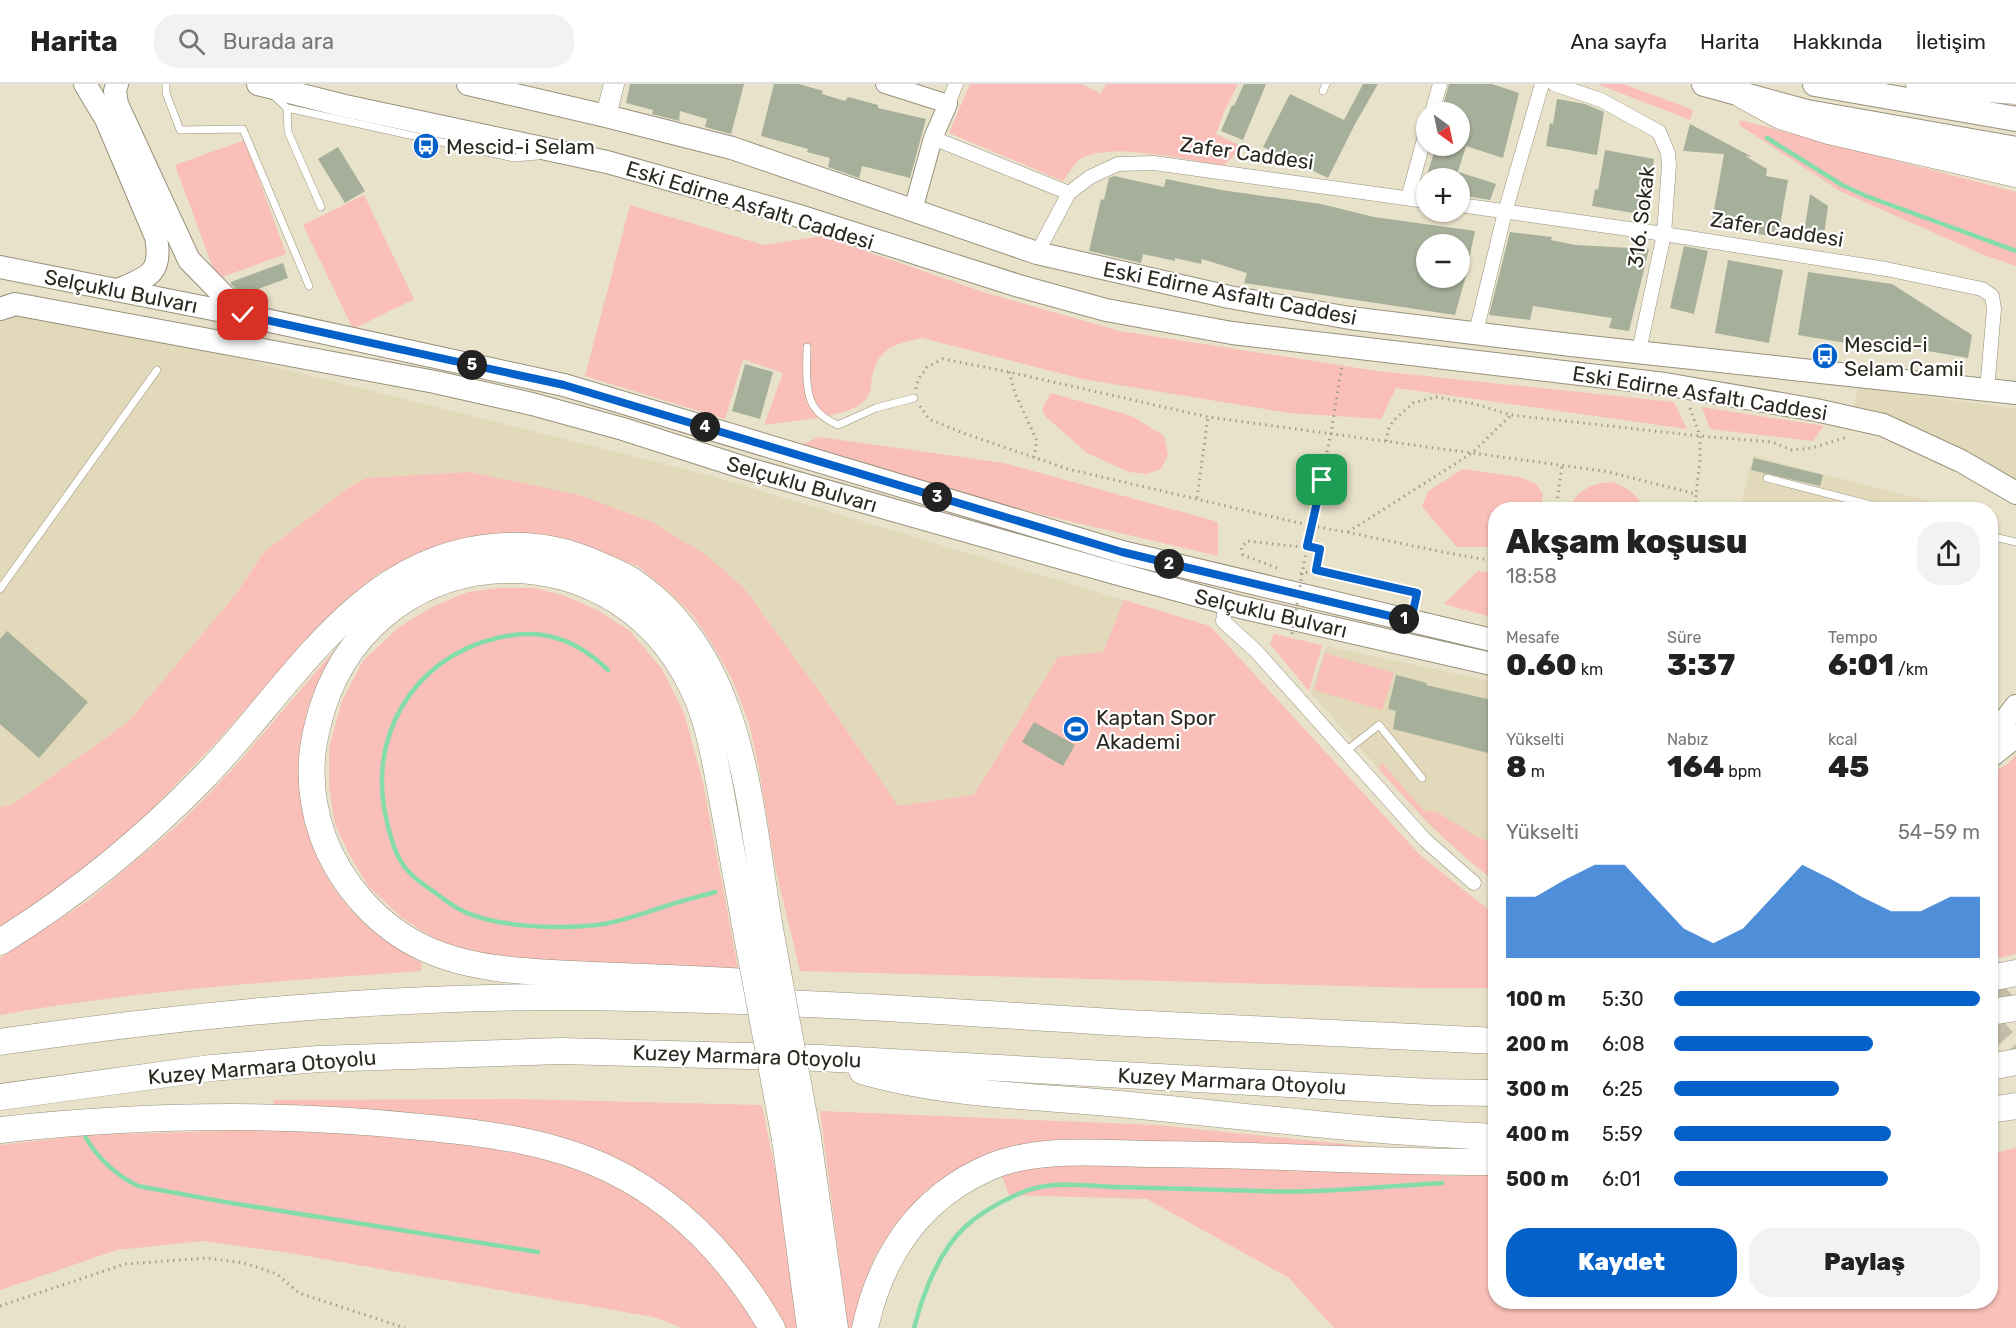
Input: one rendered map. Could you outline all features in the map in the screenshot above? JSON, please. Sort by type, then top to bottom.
[{"type":"highway","points":[[1704,84],[1839,119],[2016,149]]},
{"type":"highway","points":[[1815,84],[2016,119]]},
{"type":"highway","points":[[1919,84],[2016,91]]},
{"type":"highway","points":[[1742,95],[1781,116],[1829,131],[2016,174]]},
{"type":"highway","points":[[0,942],[69,896],[125,853],[163,819],[208,774],[328,636],[354,610],[382,588],[415,568],[451,554],[504,545],[537,547],[573,554],[629,579],[656,600],[680,624],[697,646],[725,704],[734,730],[748,799],[757,924]]},
{"type":"highway","points":[[831,1006],[762,983],[548,973],[459,962],[424,948],[374,915],[340,873],[328,850],[317,821],[312,790],[312,750],[322,707],[342,663],[359,641],[380,620],[409,597],[467,574],[495,570],[524,570],[577,580],[625,606],[663,641],[680,665],[703,714],[757,924],[796,1138],[835,1328]]},
{"type":"highway","points":[[1998,976],[2016,973]]},
{"type":"highway","points":[[0,1042],[160,1020],[283,1008],[392,1002],[576,997],[831,1006],[1488,1041]]},
{"type":"highway","points":[[1998,1011],[2016,1008]]},
{"type":"highway","name":"Kuzey Marmara Otoyolu","points":[[0,1097],[211,1068],[330,1059],[561,1050],[819,1058],[1488,1093]]},
{"type":"highway","points":[[819,1058],[892,1080],[986,1093],[1417,1133],[1488,1137]]},
{"type":"highway","points":[[1998,1065],[2016,1062]]},
{"type":"highway","points":[[1998,1109],[2016,1106]]},
{"type":"highway","points":[[0,1130],[131,1120],[313,1119],[474,1132],[503,1136],[548,1147],[579,1156],[611,1170],[670,1207],[723,1256],[741,1279],[772,1328]]},
{"type":"highway","points":[[796,1138],[810,1328]]},
{"type":"highway","points":[[865,1328],[870,1305],[886,1264],[921,1213],[968,1178],[1012,1160],[1031,1155],[1103,1153],[1488,1162]]},
{"type":"main road","points":[[85,84],[106,119],[156,237],[160,254],[156,267],[148,277],[118,290]]},
{"type":"main road","points":[[117,84],[115,91],[117,104],[189,260],[243,315]]},
{"type":"main road","name":"Eski Edirne Asfaltı Caddesi","points":[[260,84],[356,108],[618,165],[796,215],[1008,283],[1106,310],[1232,333],[1568,371],[1683,387],[1816,410],[1883,425],[1961,461],[2016,493]]},
{"type":"main road","name":"Eski Edirne Asfaltı Caddesi","points":[[468,84],[732,148],[1037,253],[1229,297],[1350,318],[2016,393]]},
{"type":"main road","points":[[606,116],[614,84]]},
{"type":"main road","name":"Selçuklu Bulvarı","points":[[0,267],[243,315],[564,385],[1122,552],[1488,639]]},
{"type":"main road","name":"Selçuklu Bulvarı","points":[[0,309],[15,304],[27,306],[435,382],[532,404],[623,429],[744,468],[1226,603],[1488,662]]},
{"type":"main road","points":[[1998,729],[2016,706]]},
{"type":"main road","points":[[1998,751],[2016,736]]},
{"type":"street","points":[[885,84],[948,104]]},
{"type":"street","points":[[913,210],[933,138],[956,84]]},
{"type":"street","points":[[1435,102],[1440,84]]},
{"type":"street","points":[[1476,332],[1505,212],[1542,84]]},
{"type":"street","name":"316. Sokak","points":[[1554,84],[1601,100],[1659,132],[1668,153],[1670,165],[1664,234],[1639,351]]},
{"type":"street","points":[[933,138],[1069,193]]},
{"type":"street","points":[[1408,198],[1419,156]]},
{"type":"street","name":"Zafer Caddesi","points":[[1037,253],[1069,193],[1090,177],[1118,164],[1154,164],[1416,199]]},
{"type":"street","name":"Zafer Caddesi","points":[[1470,207],[1886,269],[1982,289],[1992,296],[1994,309],[1987,390]]},
{"type":"street","points":[[1226,603],[1223,621],[1256,651],[1425,840],[1474,883]]},
{"type":"lane","points":[[166,84],[166,93],[180,130],[243,129],[309,286]]},
{"type":"lane","points":[[260,84],[287,108],[514,158],[566,153]]},
{"type":"lane","points":[[287,108],[288,132],[321,207]]},
{"type":"lane","points":[[807,347],[807,372],[813,407],[825,418],[838,425],[876,408],[914,398]]},
{"type":"lane","points":[[0,589],[157,370]]},
{"type":"lane","points":[[1767,478],[1859,502]]},
{"type":"lane","points":[[1998,538],[2016,542]]},
{"type":"lane","points":[[1346,751],[1379,725],[1422,778]]},
{"type":"path","points":[[1292,634],[1307,546],[1331,433],[1345,345]]},
{"type":"path","points":[[1488,560],[1441,553],[1312,526],[1068,469],[929,419],[914,398],[918,380],[927,367],[943,359],[1208,417],[1604,471],[1696,494]]},
{"type":"path","points":[[1009,372],[1015,393],[1037,441],[1034,457]]},
{"type":"path","points":[[1683,387],[1700,436],[1696,502]]},
{"type":"path","points":[[1386,441],[1393,421],[1413,403],[1436,398],[1475,404],[1511,415],[1772,442],[1792,450],[1812,448]]},
{"type":"path","points":[[1348,532],[1472,453],[1511,415]]},
{"type":"path","points":[[1197,498],[1208,417]]},
{"type":"path","points":[[1557,502],[1562,465]]},
{"type":"path","points":[[1285,571],[1243,555],[1241,548],[1247,541],[1320,549],[1316,570],[1417,593],[1411,621]]},
{"type":"path","points":[[0,1306],[125,1264],[207,1258],[244,1263],[277,1274],[299,1293],[405,1328]]},
{"type":"shaded area","points":[[970,84],[1082,84],[1101,94],[1106,84],[1238,84],[1216,134],[1243,147],[1223,166],[1171,156],[1129,152],[1093,154],[1080,159],[1063,181],[949,133]]},
{"type":"shaded area","points":[[1597,84],[1624,84],[1693,110],[1690,120]]},
{"type":"shaded area","points":[[1740,120],[2016,192],[2016,266],[1984,255],[1840,191],[1739,125]]},
{"type":"shaded area","points":[[245,140],[286,254],[217,279],[175,165]]},
{"type":"shaded area","points":[[364,195],[414,299],[353,329],[303,225]]},
{"type":"shaded area","points":[[630,205],[764,245],[822,236],[986,293],[1120,331],[1377,371],[1674,402],[1687,429],[1396,388],[1381,419],[1288,413],[1083,379],[922,338],[904,342],[883,353],[875,367],[868,396],[859,405],[827,416],[764,425],[783,373],[743,359],[725,419],[585,376]]},
{"type":"shaded area","points":[[4,313],[136,332],[708,475],[1124,600],[1103,652],[1058,658],[974,795],[898,806],[837,716],[744,588],[652,522],[579,495],[470,472],[366,478],[348,488],[264,552],[236,594],[128,722],[13,804],[0,807],[0,316]]},
{"type":"shaded area","points":[[1858,387],[2016,409],[2016,484],[1852,411]]},
{"type":"shaded area","points":[[1051,393],[1132,416],[1164,436],[1168,455],[1161,469],[1147,474],[1129,472],[1087,453],[1045,416],[1042,409]]},
{"type":"shaded area","points":[[1702,407],[1824,426],[1813,441],[1710,429]]},
{"type":"shaded area","points":[[819,437],[1004,463],[1218,522],[1218,556],[1014,508],[803,444]]},
{"type":"shaded area","points":[[1753,456],[1933,502],[1742,502]]},
{"type":"shaded area","points":[[1463,469],[1519,477],[1535,483],[1543,494],[1542,502],[1488,502],[1488,547],[1457,547],[1422,507],[1428,491]]},
{"type":"shaded area","points":[[470,472],[579,495],[652,522],[706,555],[744,588],[837,716],[898,806],[974,795],[1058,657],[1103,652],[1124,600],[1210,626],[1421,856],[1488,909],[1488,988],[800,971],[776,871],[749,723],[732,679],[692,614],[638,566],[584,546],[481,537],[448,542],[419,553],[378,574],[319,626],[219,739],[139,823],[57,891],[0,926],[0,807],[13,804],[128,722],[236,594],[264,552],[348,488],[366,478]]},
{"type":"shaded area","points":[[1612,482],[1622,486],[1640,502],[1573,502],[1580,493],[1598,484]]},
{"type":"shaded area","points":[[1478,571],[1488,572],[1488,616],[1444,604]]},
{"type":"shaded area","points":[[498,588],[535,588],[568,597],[599,611],[630,631],[662,669],[684,713],[703,783],[738,968],[512,962],[444,945],[401,917],[369,887],[349,854],[335,824],[329,786],[329,748],[342,701],[363,661],[399,627],[434,606],[468,592]]},
{"type":"shaded area","points":[[1274,634],[1322,645],[1309,691],[1270,644]]},
{"type":"shaded area","points":[[1326,646],[1488,681],[1488,875],[1429,825],[1311,693]]},
{"type":"shaded area","points":[[333,652],[314,691],[305,720],[301,793],[308,832],[316,857],[342,900],[378,935],[422,963],[421,971],[157,993],[0,1015],[0,958],[89,900],[178,825],[232,770]]},
{"type":"shaded area","points":[[1325,653],[1394,673],[1382,710],[1314,690]]},
{"type":"shaded area","points":[[2016,755],[2016,954],[1998,958],[1998,769]]},
{"type":"shaded area","points":[[1382,763],[1424,811],[1437,812],[1488,842],[1488,876],[1448,842],[1378,768]]},
{"type":"shaded area","points":[[516,1099],[762,1105],[786,1224],[798,1328],[785,1328],[775,1311],[629,1169],[275,1109],[273,1100]]},
{"type":"shaded area","points":[[820,1111],[1157,1125],[1383,1148],[1067,1144],[916,1202],[894,1226],[874,1258],[859,1301],[853,1328],[848,1328]]},
{"type":"shaded area","points":[[254,1130],[366,1134],[480,1145],[536,1156],[589,1174],[639,1198],[684,1232],[716,1266],[761,1328],[683,1328],[653,1317],[284,1252],[203,1241],[117,1250],[0,1290],[0,1145],[88,1135]]},
{"type":"shaded area","points":[[2016,1148],[2016,1328],[1334,1328],[1289,1278],[1147,1199],[1009,1195],[1002,1176],[1039,1165],[1072,1162],[1337,1168],[1449,1176],[1488,1175],[1488,1309],[1998,1309],[1998,1152]]},
{"type":"building","points":[[630,84],[744,84],[731,134],[705,127],[707,119],[680,111],[679,121],[652,114],[653,110],[626,103]]},
{"type":"building","points":[[774,84],[799,84],[845,101],[848,97],[878,105],[878,108],[926,119],[910,178],[862,166],[859,178],[828,167],[830,158],[807,152],[808,149],[761,136]]},
{"type":"building","points":[[1244,84],[1266,84],[1243,140],[1221,131]]},
{"type":"building","points":[[1363,84],[1378,84],[1328,178],[1263,147],[1290,94],[1344,120]]},
{"type":"building","points":[[1449,84],[1492,84],[1519,93],[1503,158],[1470,147],[1470,102],[1444,102]]},
{"type":"building","points":[[1557,99],[1585,104],[1604,112],[1597,155],[1546,146],[1550,123],[1553,124]]},
{"type":"building","points":[[1690,124],[1752,157],[1745,156],[1767,169],[1766,176],[1788,180],[1778,237],[1711,227],[1724,154],[1683,151]]},
{"type":"building","points":[[338,147],[365,191],[345,203],[318,159]]},
{"type":"building","points":[[1605,150],[1654,159],[1645,215],[1592,206],[1595,189],[1598,190]]},
{"type":"building","points":[[1433,156],[1463,156],[1459,168],[1429,168]]},
{"type":"building","points":[[1114,176],[1164,187],[1166,179],[1221,190],[1321,204],[1374,217],[1475,231],[1470,255],[1470,234],[1416,234],[1416,288],[1462,288],[1455,315],[1244,283],[1247,273],[1202,259],[1201,264],[1143,254],[1141,263],[1089,251],[1101,199],[1104,200],[1109,178]]},
{"type":"building","points":[[1470,176],[1496,184],[1490,200],[1470,197]]},
{"type":"building","points":[[1810,194],[1828,206],[1823,242],[1803,239]]},
{"type":"building","points":[[1510,232],[1552,237],[1551,240],[1575,245],[1649,249],[1629,331],[1609,328],[1612,318],[1533,306],[1530,320],[1489,315]]},
{"type":"building","points":[[1684,246],[1708,251],[1694,314],[1670,308]]},
{"type":"building","points":[[1728,260],[1783,270],[1769,343],[1715,333]]},
{"type":"building","points":[[283,263],[288,278],[242,295],[231,284],[231,282]]},
{"type":"building","points":[[1808,272],[1892,284],[1972,335],[1968,358],[1853,338],[1852,344],[1798,335]]},
{"type":"building","points":[[745,364],[773,372],[760,419],[732,411]]},
{"type":"building","points":[[1754,458],[1823,475],[1820,486],[1751,470]]},
{"type":"building","points":[[7,631],[88,702],[39,758],[0,724],[0,639]]},
{"type":"building","points":[[1396,675],[1427,683],[1426,685],[1488,699],[1488,753],[1393,729],[1396,711],[1388,709]]},
{"type":"building","points":[[1034,722],[1075,745],[1063,766],[1022,742]]},
{"type":"waterway","points":[[1767,138],[1842,185],[1866,196],[2016,251]]},
{"type":"waterway","points":[[608,670],[596,659],[570,643],[557,638],[528,634],[497,638],[467,648],[441,663],[419,683],[402,706],[390,732],[383,761],[382,791],[387,822],[397,854],[414,877],[453,906],[490,920],[526,926],[597,925],[622,920],[715,892]]},
{"type":"waterway","points":[[85,1136],[108,1165],[122,1177],[138,1186],[538,1252]]},
{"type":"waterway","points":[[914,1328],[933,1274],[955,1237],[985,1212],[1034,1188],[1070,1185],[1306,1191],[1442,1183]]},
{"type":"tunnel","points":[[1998,996],[2016,1016]]},
{"type":"tunnel","points":[[1998,1032],[2016,1052]]},
{"type":"place","name":"Mescid-i Selam","points":[[426,146]]},
{"type":"place","name":"Mescid-i Selam Camii","points":[[1825,356]]},
{"type":"place","name":"Kaptan Spor Akademi","points":[[1076,729]]},
{"type":"route","points":[[243,315],[564,385],[1122,552],[1411,621],[1417,593],[1316,570],[1320,549],[1307,546],[1322,480]]}]
